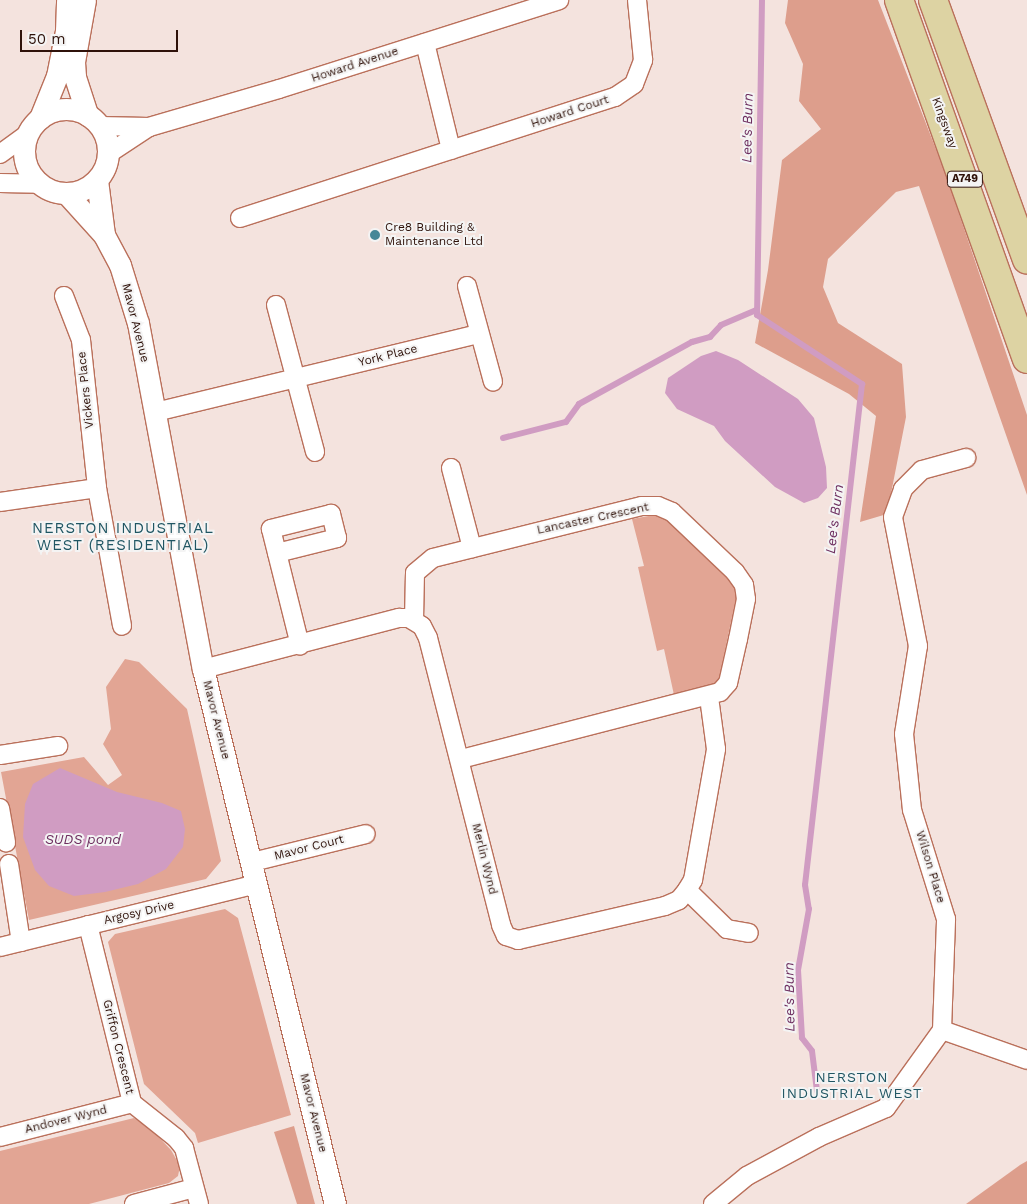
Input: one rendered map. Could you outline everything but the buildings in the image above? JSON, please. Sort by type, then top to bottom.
[{"type":"main road","name":"Kingsway","points":[[899,0],[1027,360]]},
{"type":"main road","name":"A749","points":[[933,0],[1027,259]]},
{"type":"main road","points":[[951,0],[967,91]]},
{"type":"street","points":[[39,184],[25,161],[34,126],[57,76],[66,31],[67,0]]},
{"type":"street","points":[[0,183],[39,184],[66,194],[88,187],[97,180],[108,154],[75,77],[74,62],[85,0]]},
{"type":"street","name":"Howard Avenue","points":[[108,154],[149,127],[559,0]]},
{"type":"street","name":"Howard Court","points":[[240,218],[615,97],[634,84],[642,60],[637,0]]},
{"type":"street","points":[[425,43],[450,150]]},
{"type":"street","points":[[0,154],[34,126],[63,110],[93,120]]},
{"type":"street","name":"Howard Avenue","points":[[93,120],[149,127]]},
{"type":"street","name":"Mavor Avenue","points":[[97,180],[104,235]]},
{"type":"street","name":"Mavor Avenue","points":[[66,194],[104,235],[120,265],[138,323],[156,412],[182,569],[204,668],[335,1204]]},
{"type":"street","points":[[467,286],[478,334],[493,382]]},
{"type":"street","name":"Vickers Place","points":[[64,296],[81,340],[97,488],[122,626]]},
{"type":"street","points":[[276,305],[297,378],[315,452]]},
{"type":"street","name":"York Place","points":[[156,412],[478,334]]},
{"type":"street","name":"Wilson Place","points":[[942,1030],[946,919],[912,810],[904,734],[918,646],[893,517],[903,489],[922,470],[966,458]]},
{"type":"street","points":[[451,468],[472,548]]},
{"type":"street","points":[[0,502],[97,488]]},
{"type":"street","name":"Lancaster Crescent","points":[[414,620],[415,573],[432,558],[642,506],[667,508],[735,572],[744,585],[746,599],[728,684],[720,692],[709,697],[460,759]]},
{"type":"street","points":[[276,553],[300,645]]},
{"type":"street","points":[[204,668],[300,645],[399,618],[414,620]]},
{"type":"street","name":"Merlin Wynd","points":[[414,620],[428,638],[506,936],[518,940],[537,937],[665,906],[679,900],[687,890]]},
{"type":"street","points":[[709,697],[716,749],[693,880],[687,890],[727,928],[749,933]]},
{"type":"street","points":[[0,755],[58,746]]},
{"type":"street","points":[[0,808],[6,842]]},
{"type":"street","name":"Mavor Court","points":[[252,862],[366,834]]},
{"type":"street","points":[[9,864],[21,942]]},
{"type":"street","name":"Argosy Drive","points":[[0,948],[257,884]]},
{"type":"street","name":"Griffon Crescent","points":[[88,925],[132,1103],[176,1138],[184,1148],[197,1196]]},
{"type":"street","points":[[713,1204],[747,1176],[819,1137],[886,1108],[942,1030],[1027,1060]]},
{"type":"street","name":"Andover Wynd","points":[[0,1137],[132,1103]]},
{"type":"street","points":[[134,1204],[197,1196]]},
{"type":"shaded area","points":[[788,0],[878,0],[946,175],[1027,415],[1027,495],[919,186],[896,192],[828,259],[823,287],[838,323],[902,364],[906,417],[887,514],[860,522],[876,416],[849,394],[755,343],[768,270],[782,160],[821,129],[799,101],[803,64],[785,23]]},
{"type":"shaded area","points":[[654,515],[673,521],[733,580],[736,598],[719,679],[714,685],[674,695],[664,649],[657,651],[638,567],[644,566],[632,519]]},
{"type":"shaded area","points":[[125,659],[139,662],[187,709],[221,861],[206,879],[29,920],[1,772],[84,757],[108,785],[122,775],[103,744],[111,729],[106,687]]},
{"type":"shaded area","points":[[225,909],[238,918],[291,1115],[198,1143],[195,1133],[144,1084],[108,942],[115,934]]},
{"type":"shaded area","points":[[134,1118],[152,1130],[171,1150],[180,1166],[178,1176],[169,1183],[89,1204],[0,1204],[0,1151]]},
{"type":"shaded area","points":[[294,1126],[315,1204],[297,1204],[274,1132]]},
{"type":"shaded area","points":[[1027,1161],[1027,1204],[966,1204],[1020,1165]]},
{"type":"water","points":[[716,351],[738,360],[798,399],[814,418],[826,467],[827,488],[818,498],[804,503],[775,487],[725,441],[714,426],[677,409],[665,393],[668,378],[701,356]]},
{"type":"water","name":"SUDS pond","points":[[60,768],[117,792],[162,803],[181,811],[185,829],[183,847],[166,869],[138,884],[105,892],[74,896],[49,886],[35,870],[23,837],[25,804],[33,784]]},
{"type":"waterway","name":"Lee's Burn","points":[[762,0],[757,315],[862,384],[805,885],[809,909],[798,970],[802,1038],[812,1051],[817,1091]]},
{"type":"waterway","points":[[503,438],[566,422],[579,404],[692,342],[710,337],[721,325],[757,310]]},
{"type":"place","name":"Cre8 Building & Maintenance Ltd","points":[[375,235]]},
{"type":"district","name":"NERSTON INDUSTRIAL WEST (RESIDENTIAL)","points":[[123,536]]},
{"type":"district","name":"NERSTON INDUSTRIAL WEST","points":[[852,1086]]}]
